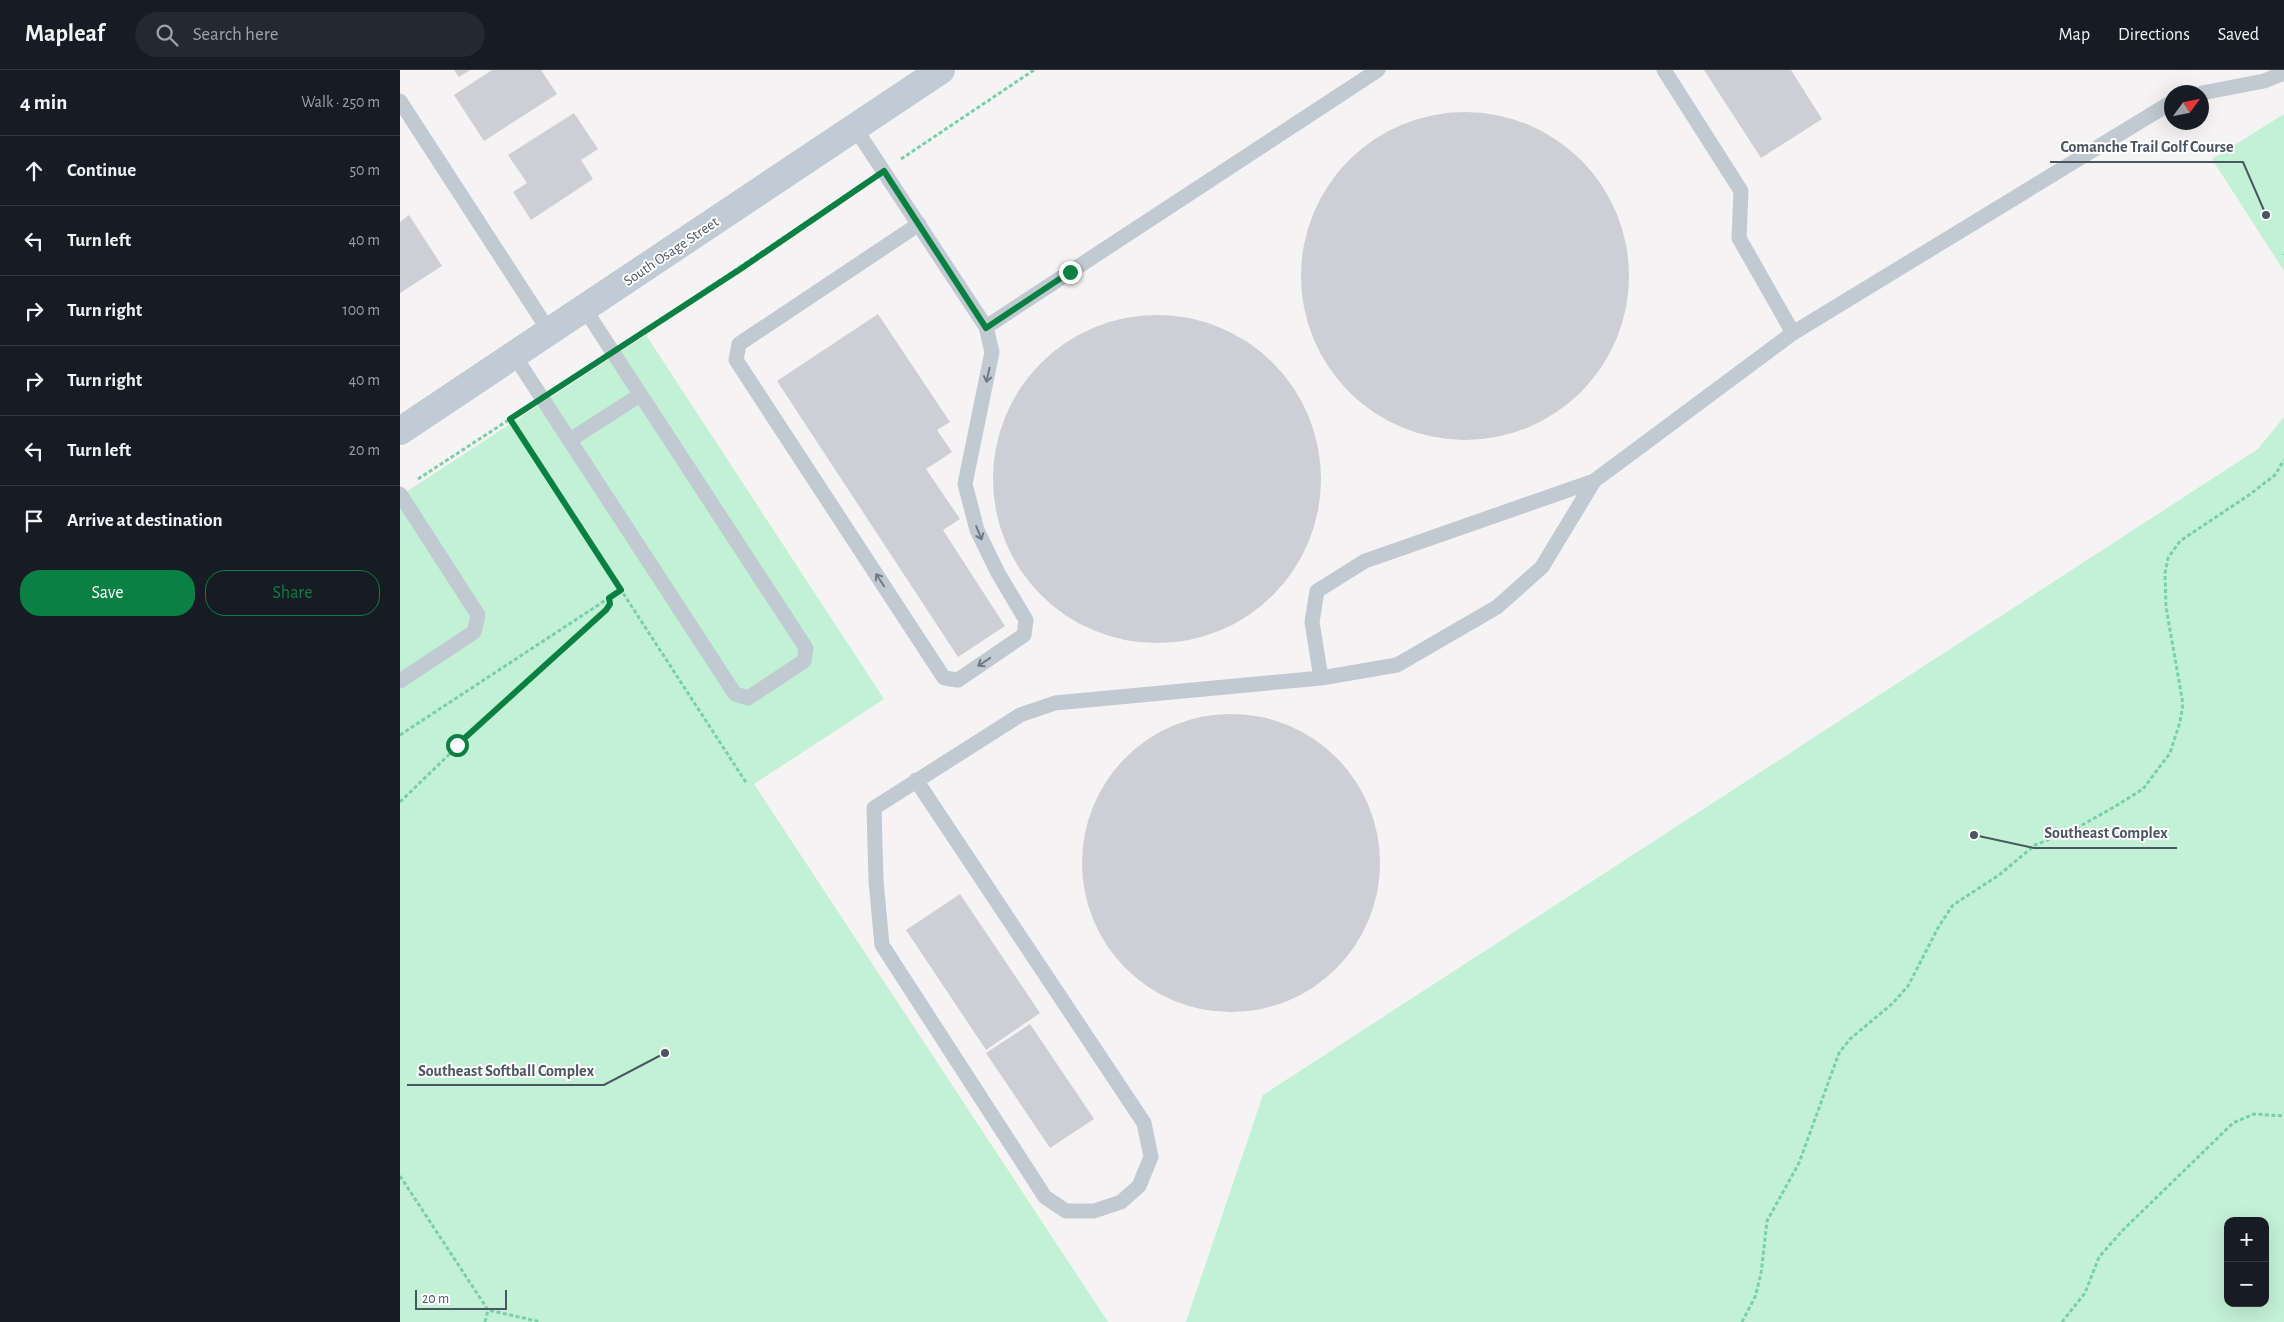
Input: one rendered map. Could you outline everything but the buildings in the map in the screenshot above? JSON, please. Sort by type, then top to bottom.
[{"type":"main road","name":"South Osage Street","points":[[400,431],[855,128],[932,72]]},
{"type":"lane","points":[[986,328],[1378,70]]},
{"type":"lane","points":[[1664,70],[1741,191],[1739,238],[1793,333]]},
{"type":"lane","points":[[2209,92],[2264,81],[2284,73]]},
{"type":"lane","points":[[400,101],[549,331]]},
{"type":"lane","points":[[1321,678],[1312,622],[1317,591],[1366,561],[1594,481],[1793,333],[2164,107]]},
{"type":"lane","points":[[855,128],[919,224],[986,328],[992,352],[966,484],[977,530],[998,573],[1026,620],[1024,635],[958,680],[944,678],[736,360],[739,344],[919,224]]},
{"type":"lane","points":[[514,355],[735,694],[748,698],[804,661],[806,648],[584,308]]},
{"type":"lane","points":[[570,440],[640,395]]},
{"type":"lane","points":[[916,780],[1144,1123],[1151,1157],[1139,1186],[1121,1202],[1094,1212],[1066,1211],[1045,1197],[882,945],[876,881],[874,808],[916,780],[1020,715],[1055,703],[1321,678],[1397,665],[1497,607],[1542,567],[1594,481]]},
{"type":"lane","points":[[400,494],[478,615],[474,632],[400,681]]},
{"type":"path","points":[[416,481],[742,268],[1034,70]]},
{"type":"path","points":[[510,419],[747,784]]},
{"type":"path","points":[[1742,1322],[1755,1297],[1761,1274],[1767,1221],[1799,1163],[1839,1053],[1850,1039],[1893,1003],[1908,986],[1939,926],[1953,905],[1999,875],[2035,845],[2075,828],[2114,807],[2142,789],[2152,777],[2170,753],[2180,722],[2183,704],[2166,607],[2165,573],[2168,558],[2180,541],[2249,495],[2275,475],[2284,460]]},
{"type":"path","points":[[400,735],[621,590]]},
{"type":"path","points":[[400,802],[479,725],[606,610],[610,604],[609,598]]},
{"type":"path","points":[[2062,1322],[2085,1293],[2099,1257],[2123,1230],[2232,1124],[2254,1114],[2284,1116]]},
{"type":"path","points":[[400,1176],[488,1310],[541,1322]]},
{"type":"path","points":[[485,1322],[488,1310]]},
{"type":"green space","points":[[2284,114],[2284,271],[2212,159]]},
{"type":"green space","points":[[646,335],[884,699],[754,784],[1108,1322],[400,1322],[400,496]]},
{"type":"green space","points":[[2284,417],[2284,1322],[1186,1322],[1263,1095],[2258,449]]},
{"type":"place","name":"Comanche Trail Golf Course","points":[[2266,215]]},
{"type":"place","name":"Southeast Complex","points":[[1974,835]]},
{"type":"place","name":"Southeast Softball Complex","points":[[665,1053]]},
{"type":"route","points":[[457,745],[606,610],[610,604],[609,598],[621,590],[510,419],[742,268],[884,171],[986,328],[1070,272]]}]
